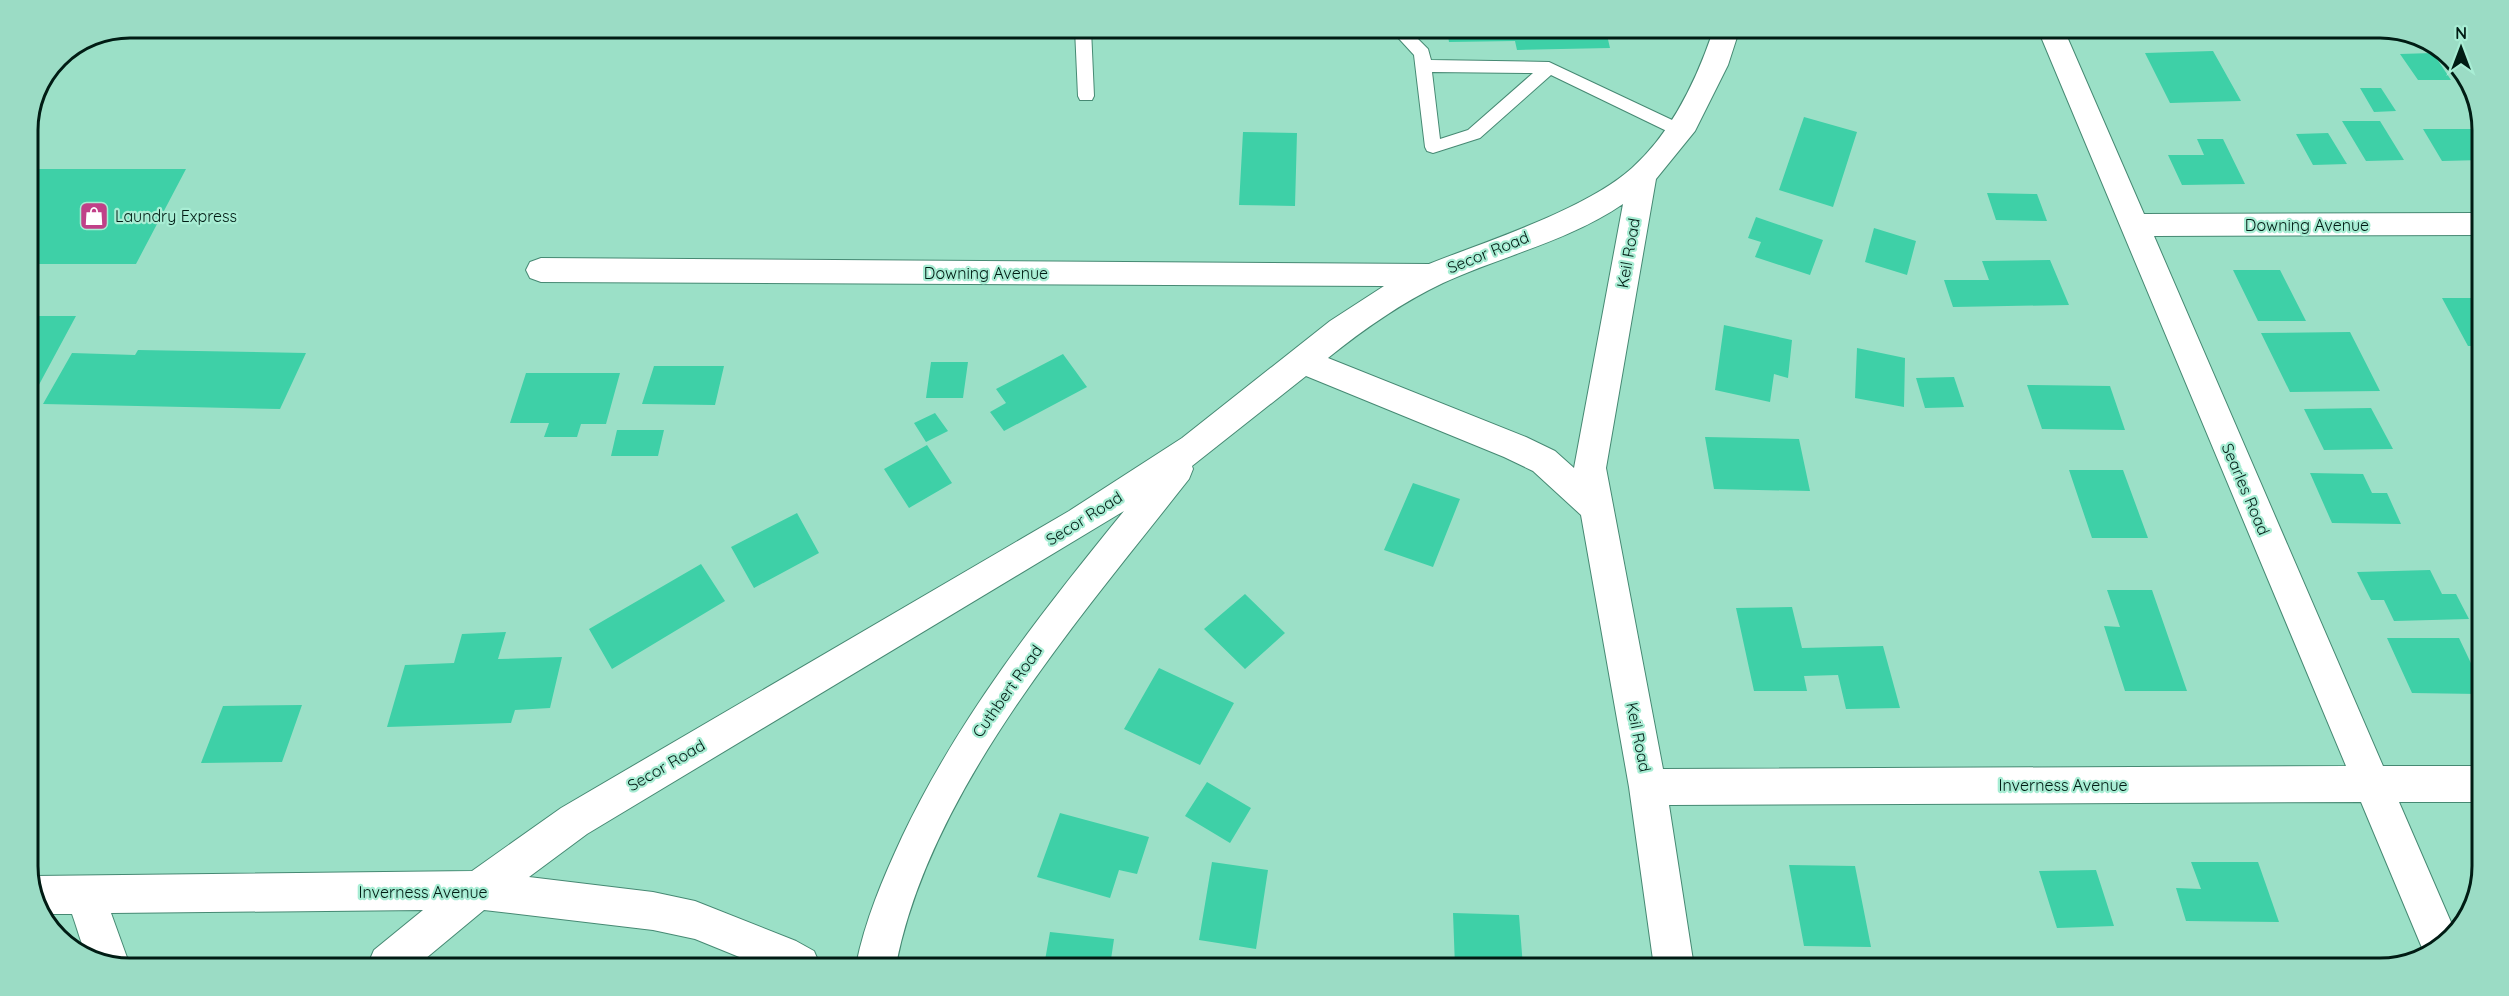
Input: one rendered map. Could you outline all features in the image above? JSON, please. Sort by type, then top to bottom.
[{"type":"street","name":"Secor Road","points":[[395,958],[478,890],[574,820],[1072,526],[1193,448],[1302,361],[1380,303],[1432,275],[1559,224],[1602,203],[1642,176],[1681,131],[1715,65],[1724,38]]},
{"type":"street","name":"Searles Road","points":[[2055,38],[2438,938]]},
{"type":"street","name":"Keil Road","points":[[1642,176],[1590,468],[1648,787],[1673,958]]},
{"type":"street","name":"Downing Avenue","points":[[2133,225],[2471,224]]},
{"type":"street","name":"Downing Avenue","points":[[541,270],[1432,275]]},
{"type":"street","points":[[1302,361],[1515,447],[1544,461],[1596,508]]},
{"type":"street","name":"Cuthbert Road","points":[[878,958],[894,900],[925,826],[966,749],[1005,689],[1193,448]]},
{"type":"street","name":"Inverness Avenue","points":[[1648,787],[2472,784]]},
{"type":"street","name":"Inverness Avenue","points":[[43,895],[478,890],[653,911],[695,920],[761,945],[786,958]]},
{"type":"street","points":[[85,895],[106,955]]},
{"type":"lane","points":[[1083,38],[1086,96]]},
{"type":"lane","points":[[1407,38],[1422,53],[1433,147],[1474,134],[1549,68]]},
{"type":"lane","points":[[1423,66],[1549,68],[1681,131]]},
{"type":"building","points":[[1448,38],[1608,38],[1610,48],[1517,50],[1515,41],[1449,42]]},
{"type":"building","points":[[2213,51],[2241,101],[2170,103],[2145,53]]},
{"type":"building","points":[[2431,53],[2431,78],[2450,78],[2451,80],[2418,80],[2400,54]]},
{"type":"building","points":[[2360,88],[2381,88],[2396,111],[2374,112]]},
{"type":"building","points":[[1804,117],[1857,132],[1833,207],[1779,190]]},
{"type":"building","points":[[2342,121],[2380,121],[2404,160],[2366,161]]},
{"type":"building","points":[[2423,129],[2471,129],[2471,160],[2442,161]]},
{"type":"building","points":[[1243,132],[1297,133],[1295,206],[1239,205]]},
{"type":"building","points":[[2328,133],[2347,164],[2313,165],[2296,134]]},
{"type":"building","points":[[2197,139],[2223,139],[2245,184],[2182,185],[2168,155],[2204,155]]},
{"type":"building","name":"Laundry Express","points":[[38,169],[186,169],[136,264],[38,264]]},
{"type":"building","points":[[1987,193],[2037,194],[2047,221],[1996,220]]},
{"type":"building","points":[[1756,217],[1823,240],[1810,275],[1755,257],[1761,242],[1748,238]]},
{"type":"building","points":[[1874,228],[1916,241],[1907,275],[1865,262]]},
{"type":"building","points":[[2050,260],[2069,305],[1953,307],[1944,280],[1989,280],[1982,261]]},
{"type":"building","points":[[2233,270],[2280,270],[2306,321],[2258,321]]},
{"type":"building","points":[[2442,298],[2471,298],[2471,346],[2468,346]]},
{"type":"building","points":[[38,316],[76,316],[38,387]]},
{"type":"building","points":[[1724,325],[1792,340],[1788,378],[1774,374],[1770,402],[1715,390]]},
{"type":"building","points":[[2350,332],[2380,391],[2290,392],[2261,333]]},
{"type":"building","points":[[1857,348],[1905,358],[1904,407],[1855,398]]},
{"type":"building","points":[[138,350],[306,353],[280,409],[43,404],[72,353],[135,355]]},
{"type":"building","points":[[1063,354],[1087,387],[1004,431],[990,412],[1006,403],[996,389]]},
{"type":"building","points":[[931,362],[968,362],[963,398],[926,398]]},
{"type":"building","points":[[654,366],[724,366],[715,405],[642,404]]},
{"type":"building","points":[[526,373],[620,373],[606,424],[581,424],[577,437],[544,437],[549,423],[510,423]]},
{"type":"building","points":[[1954,377],[1964,407],[1925,408],[1916,378]]},
{"type":"building","points":[[2027,385],[2110,386],[2125,430],[2042,429]]},
{"type":"building","points":[[2371,408],[2393,449],[2324,450],[2304,409]]},
{"type":"building","points":[[935,413],[948,431],[926,442],[914,423]]},
{"type":"building","points":[[617,430],[664,430],[658,456],[611,456]]},
{"type":"building","points":[[1705,437],[1799,439],[1810,491],[1714,489]]},
{"type":"building","points":[[927,445],[952,483],[909,508],[884,469]]},
{"type":"building","points":[[2069,470],[2123,470],[2148,538],[2092,538]]},
{"type":"building","points":[[2310,473],[2363,474],[2372,493],[2387,493],[2401,524],[2332,523]]},
{"type":"building","points":[[1413,483],[1460,499],[1433,567],[1384,550]]},
{"type":"building","points":[[797,513],[819,553],[754,588],[731,547]]},
{"type":"building","points":[[701,564],[725,601],[612,669],[589,629]]},
{"type":"building","points":[[2430,570],[2442,594],[2456,594],[2469,619],[2394,621],[2384,600],[2371,600],[2357,572]]},
{"type":"building","points":[[2107,590],[2152,590],[2187,691],[2125,691],[2104,626],[2120,627]]},
{"type":"building","points":[[1245,594],[1285,633],[1245,669],[1204,629]]},
{"type":"building","points":[[1792,607],[1802,648],[1883,646],[1900,708],[1846,709],[1838,675],[1804,676],[1807,691],[1754,691],[1736,608]]},
{"type":"building","points":[[506,632],[498,659],[562,657],[550,708],[515,710],[511,723],[387,727],[405,665],[454,663],[462,634]]},
{"type":"building","points":[[2387,638],[2459,638],[2472,665],[2472,694],[2412,693]]},
{"type":"building","points":[[1159,668],[1234,703],[1200,765],[1124,729]]},
{"type":"building","points":[[302,705],[282,762],[201,763],[223,706]]},
{"type":"building","points":[[1207,782],[1251,808],[1230,843],[1185,816]]},
{"type":"building","points":[[1060,813],[1149,837],[1137,874],[1119,870],[1110,898],[1037,877]]},
{"type":"building","points":[[1212,862],[1268,870],[1256,949],[1199,940]]},
{"type":"building","points":[[2191,862],[2258,862],[2279,922],[2186,921],[2176,888],[2201,889]]},
{"type":"building","points":[[1789,865],[1855,866],[1871,947],[1804,946]]},
{"type":"building","points":[[2096,870],[2114,926],[2057,928],[2039,871]]},
{"type":"building","points":[[1453,913],[1519,915],[1522,958],[1455,958]]},
{"type":"building","points":[[1050,932],[1114,939],[1111,958],[1045,958]]},
{"type":"place","name":"Laundry Express","points":[[94,216]]}]
